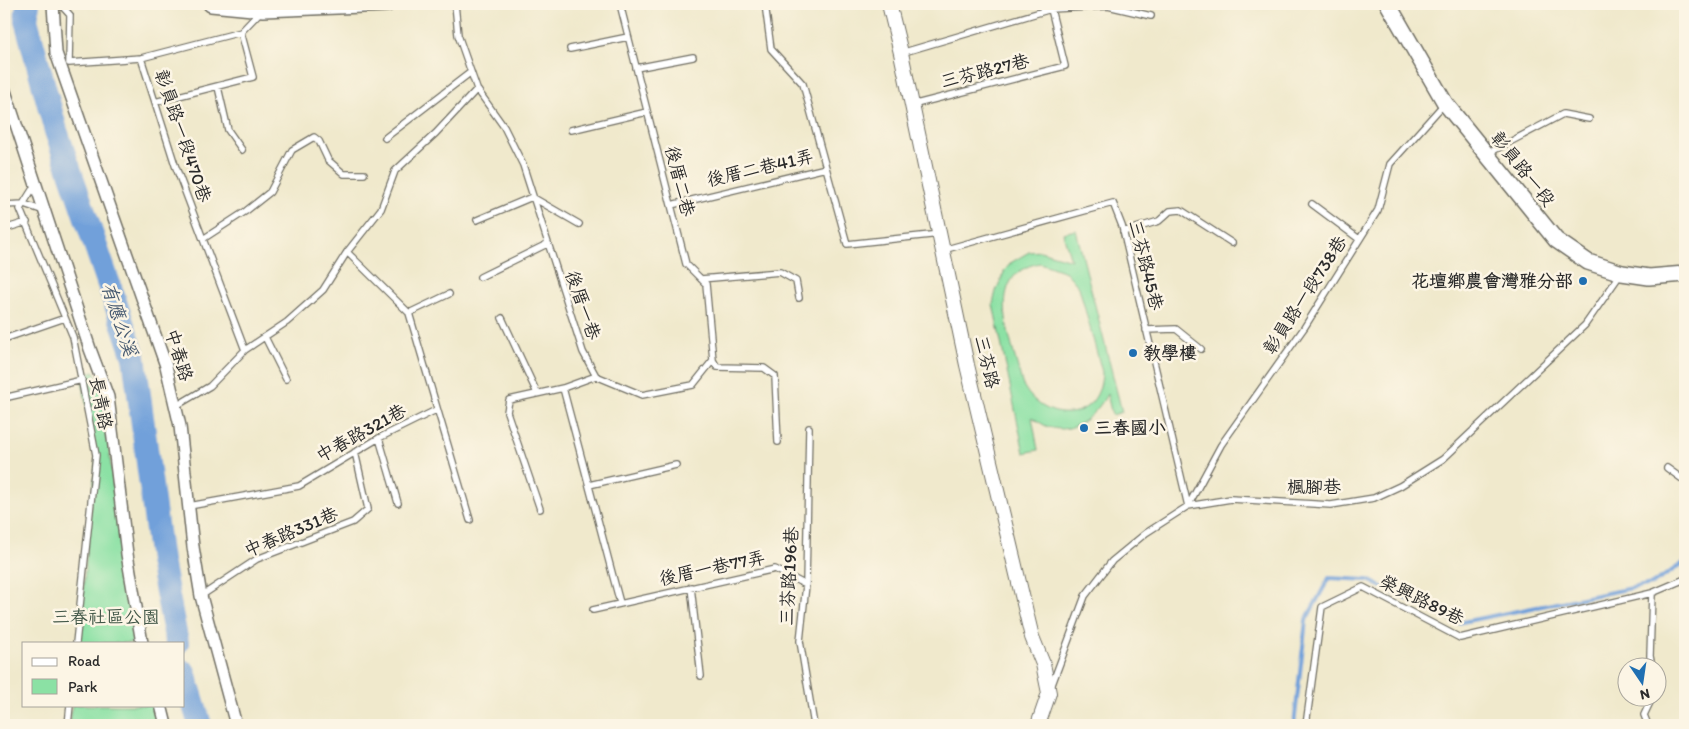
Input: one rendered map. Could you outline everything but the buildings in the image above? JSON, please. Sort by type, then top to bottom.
[{"type":"main road","points":[[211,4],[263,9],[386,4]]},
{"type":"main road","name":"彰員路一段","points":[[1388,4],[1445,103],[1556,240],[1588,262],[1622,273],[1649,277],[1685,274]]},
{"type":"street","name":"中春路","points":[[53,4],[56,53],[166,366],[180,426],[188,506],[201,596],[236,725]]},
{"type":"street","name":"三芬路","points":[[888,4],[901,53],[968,365],[1032,637],[1043,664],[1049,692]]},
{"type":"street","points":[[4,88],[90,349],[108,397],[127,554],[142,642]]},
{"type":"street","points":[[1038,725],[1049,692]]},
{"type":"street","points":[[161,706],[166,725]]},
{"type":"lane","points":[[60,4],[70,15],[69,63],[142,58]]},
{"type":"lane","name":"後厝一巷","points":[[455,4],[458,35],[471,72],[478,89],[508,135],[523,165],[583,352],[596,376]]},
{"type":"lane","name":"後厝二巷","points":[[620,4],[686,264],[706,284],[713,360]]},
{"type":"lane","points":[[765,4],[771,49],[803,84],[847,244],[940,234]]},
{"type":"lane","points":[[1046,4],[1051,9]]},
{"type":"lane","points":[[901,53],[1051,9],[1108,6],[1151,16]]},
{"type":"lane","points":[[155,102],[253,77],[241,32],[263,9]]},
{"type":"lane","name":"三芬路27巷","points":[[912,105],[1065,66],[1051,9]]},
{"type":"lane","name":"彰員路一段470巷","points":[[241,32],[142,58],[175,165],[244,350]]},
{"type":"lane","points":[[570,49],[628,37]]},
{"type":"lane","points":[[636,68],[693,57]]},
{"type":"lane","points":[[385,138],[471,72]]},
{"type":"lane","points":[[218,87],[228,130],[242,150]]},
{"type":"lane","points":[[176,406],[210,386],[244,350],[287,322],[323,290],[347,252],[381,209],[395,172],[478,89]]},
{"type":"lane","name":"彰員路一段738巷","points":[[1188,506],[1221,444],[1304,328],[1378,210],[1390,164],[1445,103]]},
{"type":"lane","points":[[571,130],[647,112]]},
{"type":"lane","points":[[1487,154],[1563,114],[1589,119]]},
{"type":"lane","points":[[203,239],[246,211],[270,192],[292,150],[314,137],[319,141],[328,160],[344,174],[364,174]]},
{"type":"lane","name":"後厝二巷41弄","points":[[671,205],[826,168]]},
{"type":"lane","points":[[24,204],[36,183]]},
{"type":"lane","points":[[477,220],[532,197],[579,224]]},
{"type":"lane","name":"三芬路45巷","points":[[943,250],[1113,203],[1123,232],[1188,506]]},
{"type":"lane","points":[[4,204],[24,204],[46,212]]},
{"type":"lane","name":"長青路","points":[[24,204],[20,209],[27,222],[72,337],[96,457],[76,642]]},
{"type":"lane","points":[[1312,204],[1359,239]]},
{"type":"lane","points":[[1123,232],[1159,221],[1170,211],[1181,210],[1232,243]]},
{"type":"lane","points":[[4,229],[27,222]]},
{"type":"lane","points":[[480,276],[547,244]]},
{"type":"lane","points":[[347,252],[409,313],[436,410],[470,520]]},
{"type":"lane","points":[[701,279],[780,272],[796,282],[799,298]]},
{"type":"lane","name":"楓腳巷","points":[[1049,692],[1085,596],[1112,561],[1146,534],[1188,506],[1231,499],[1331,505],[1374,498],[1400,486],[1443,458],[1585,325],[1622,273]]},
{"type":"lane","points":[[409,313],[449,294]]},
{"type":"lane","points":[[4,339],[65,318]]},
{"type":"lane","points":[[502,318],[537,393]]},
{"type":"lane","points":[[1146,330],[1176,329],[1201,348]]},
{"type":"lane","points":[[265,336],[286,379]]},
{"type":"lane","points":[[540,508],[507,412],[509,400],[563,388],[596,376],[642,395],[693,385],[713,360],[717,366],[764,368],[775,376],[778,442]]},
{"type":"lane","points":[[4,400],[8,397],[82,380]]},
{"type":"lane","points":[[563,388],[620,603]]},
{"type":"lane","name":"中春路321巷","points":[[188,506],[299,486],[379,438],[436,410]]},
{"type":"lane","name":"三芬路196巷","points":[[809,428],[806,585],[800,641],[814,725]]},
{"type":"lane","points":[[379,438],[398,503]]},
{"type":"lane","name":"中春路331巷","points":[[201,596],[257,559],[353,522],[368,509],[355,452]]},
{"type":"lane","points":[[589,485],[676,465]]},
{"type":"lane","points":[[1667,468],[1685,481]]},
{"type":"lane","name":"後厝一巷77弄","points":[[594,610],[775,569],[806,585]]},
{"type":"lane","name":"榮興路89巷","points":[[1306,725],[1322,607],[1363,587],[1460,638],[1652,593],[1685,578]]},
{"type":"lane","points":[[691,587],[701,676]]},
{"type":"lane","points":[[1650,656],[1652,593]]},
{"type":"lane","points":[[68,725],[70,706]]},
{"type":"lane","points":[[1648,706],[1644,715],[1648,725]]},
{"type":"green space","points":[[1076,230],[1122,412],[1112,415],[1107,394],[1092,414],[1078,425],[1070,428],[1050,427],[1032,417],[1038,450],[1024,453],[993,304],[1005,270],[1012,262],[1029,252],[1040,251],[1071,260],[1063,233]],"holes":[[[1040,263],[1066,272],[1079,287],[1102,372],[1099,389],[1092,402],[1082,410],[1069,413],[1056,412],[1043,406],[1031,397],[1022,383],[1008,331],[1005,312],[1006,296],[1011,281],[1022,270]]]},
{"type":"green space","name":"三春社區公園","points":[[94,371],[103,398],[122,559],[137,642],[78,642],[96,457],[81,376]]},
{"type":"green space","points":[[72,706],[157,706],[163,725],[70,725]]},
{"type":"waterway","name":"有應公溪","points":[[28,4],[26,20],[56,131],[134,357],[161,561],[177,642]]},
{"type":"waterway","points":[[1294,725],[1306,620],[1329,578],[1368,580],[1457,623],[1652,584],[1685,562]]},
{"type":"waterway","name":"有應公溪","points":[[185,675],[200,725]]},
{"type":"place","name":"花壇鄉農會灣雅分部","points":[[1583,281]]},
{"type":"place","name":"教學樓","points":[[1133,353]]},
{"type":"place","name":"三春國小","points":[[1084,428]]}]
